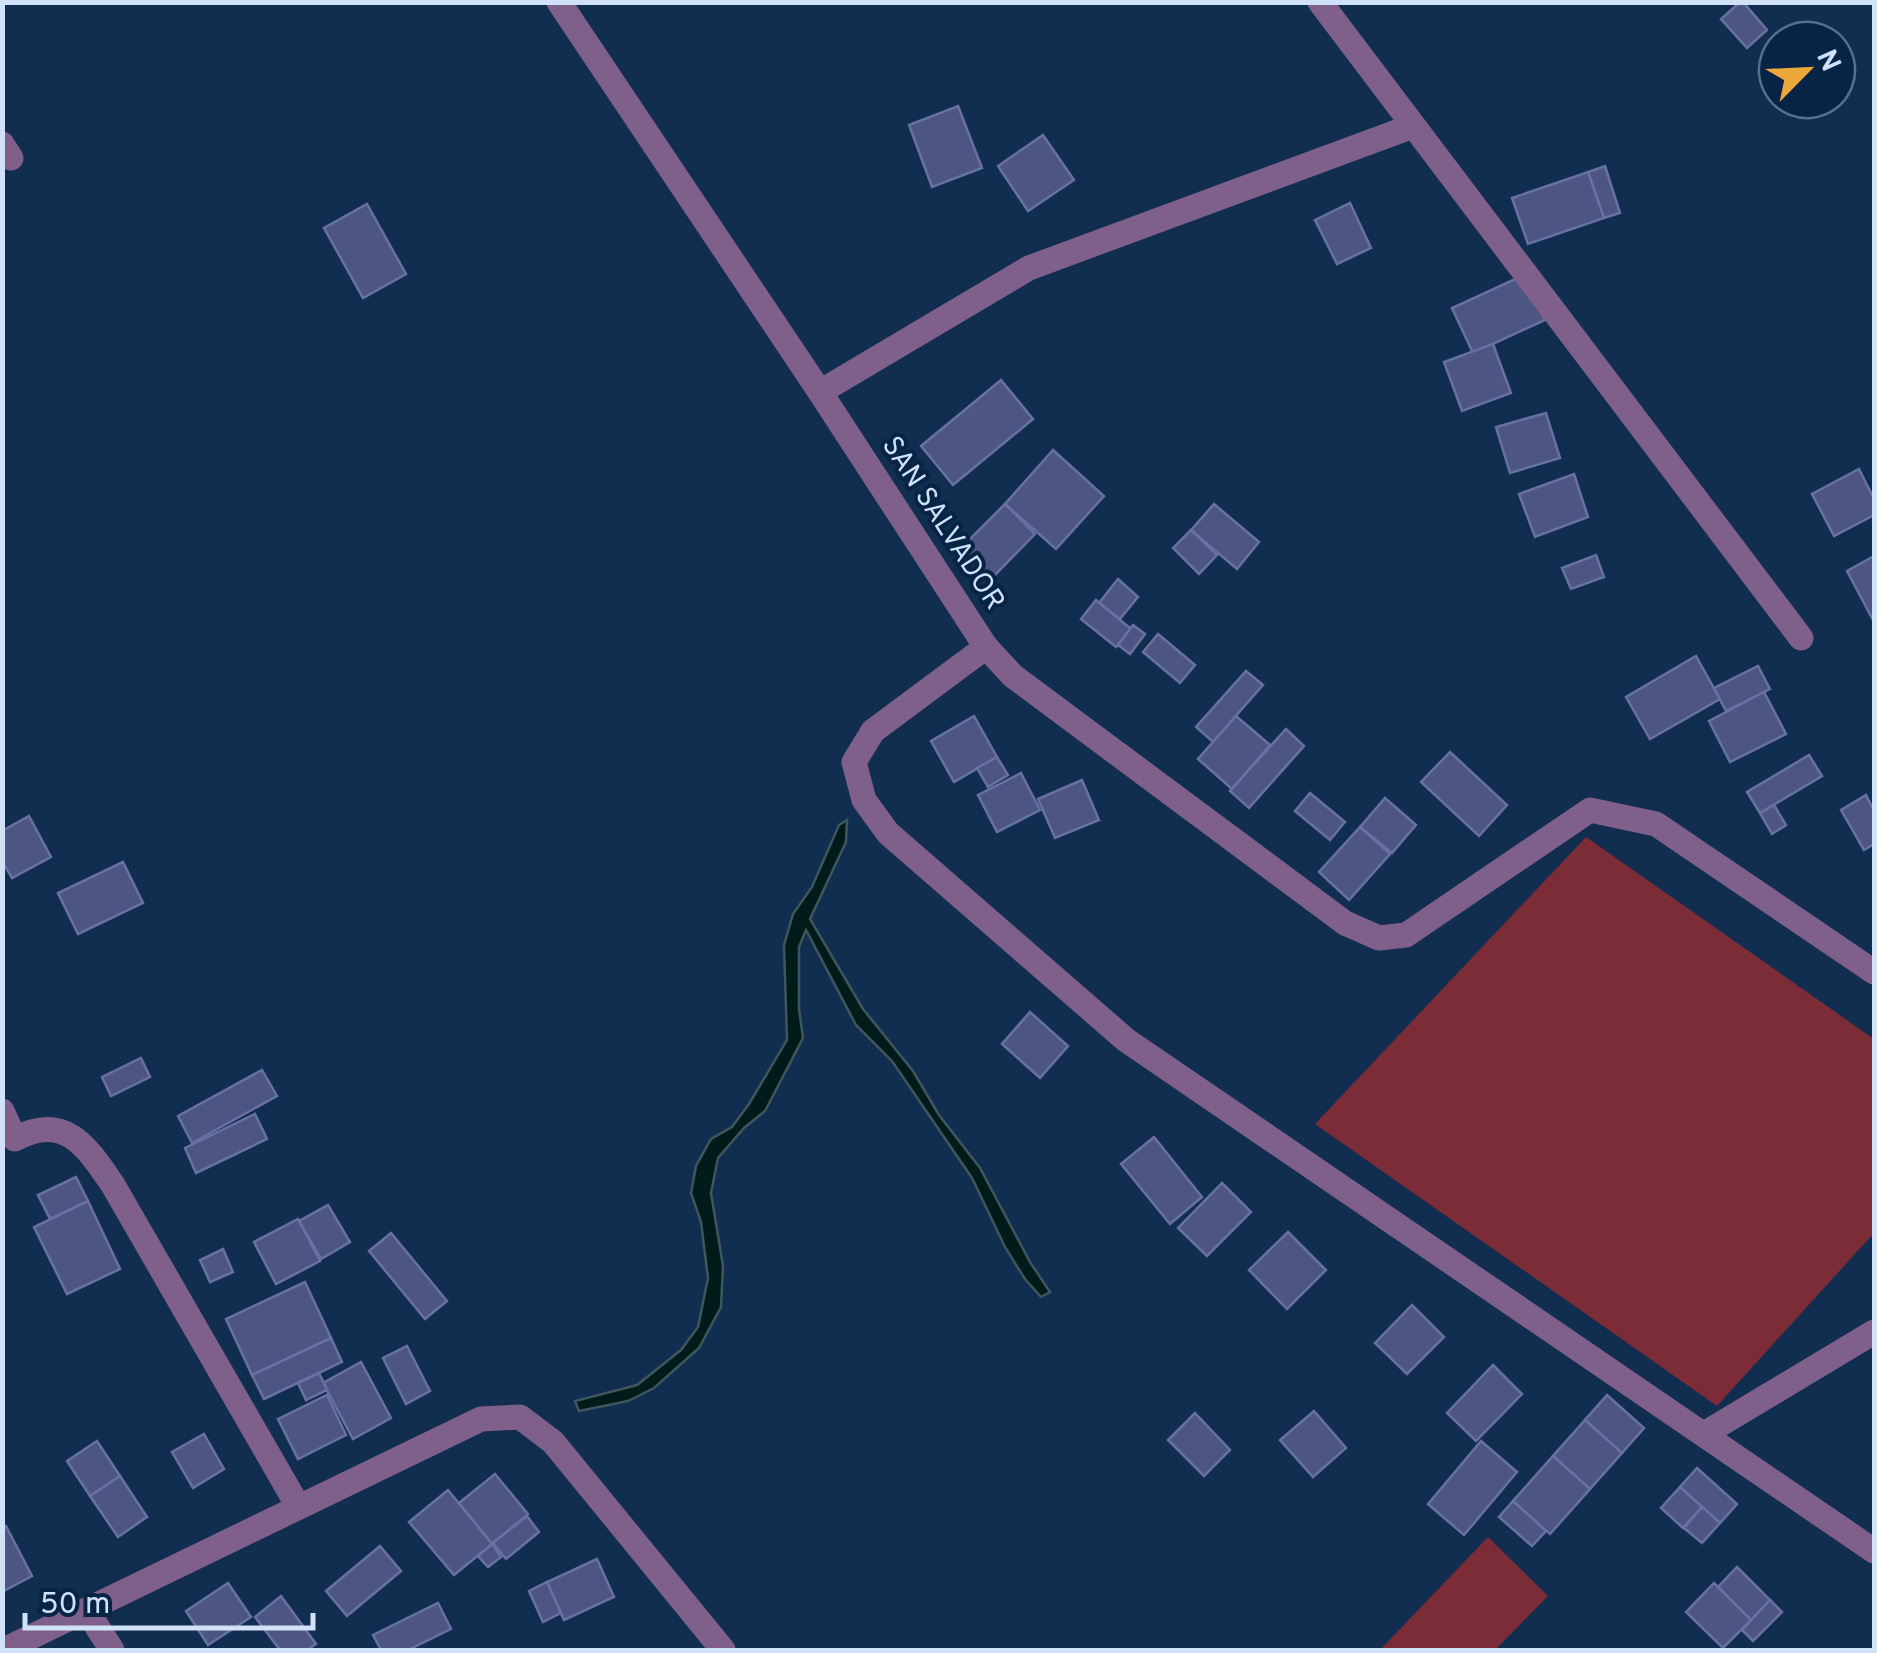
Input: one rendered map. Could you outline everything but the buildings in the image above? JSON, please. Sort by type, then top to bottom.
[{"type":"street","name":"SAN SALVADOR","points":[[559,2],[986,647],[1013,676],[1345,923],[1379,938],[1406,935],[1590,810],[1656,824],[1874,972]]},
{"type":"street","points":[[1320,2],[1802,638]]},
{"type":"street","points":[[820,392],[1029,268],[1413,126]]},
{"type":"street","points":[[986,647],[873,730],[854,762],[864,800],[888,833],[1126,1040],[1874,1552]]},
{"type":"street","points":[[2,1110],[9,1143],[28,1132],[51,1129],[70,1134],[90,1151],[298,1506]]},
{"type":"street","points":[[1704,1434],[1874,1332]]},
{"type":"street","points":[[4,1650],[480,1419],[520,1417],[553,1442],[724,1650]]},
{"type":"street","points":[[87,1612],[112,1650]]},
{"type":"shaded area","points":[[847,820],[846,842],[810,919],[863,1009],[913,1071],[939,1115],[980,1168],[1050,1292],[1041,1297],[1025,1279],[972,1178],[892,1061],[856,1025],[806,930],[799,947],[803,1038],[765,1111],[718,1158],[711,1193],[723,1266],[721,1307],[699,1348],[654,1388],[628,1401],[579,1411],[575,1401],[637,1385],[681,1350],[698,1327],[708,1278],[701,1222],[691,1193],[696,1166],[711,1139],[732,1127],[749,1104],[787,1040],[784,945],[793,914],[812,887],[839,825]]},
{"type":"shaded area","points":[[1586,837],[1874,1039],[1874,1233],[1717,1406],[1315,1124]]},
{"type":"shaded area","points":[[1488,1537],[1548,1596],[1495,1650],[1380,1650]]}]
